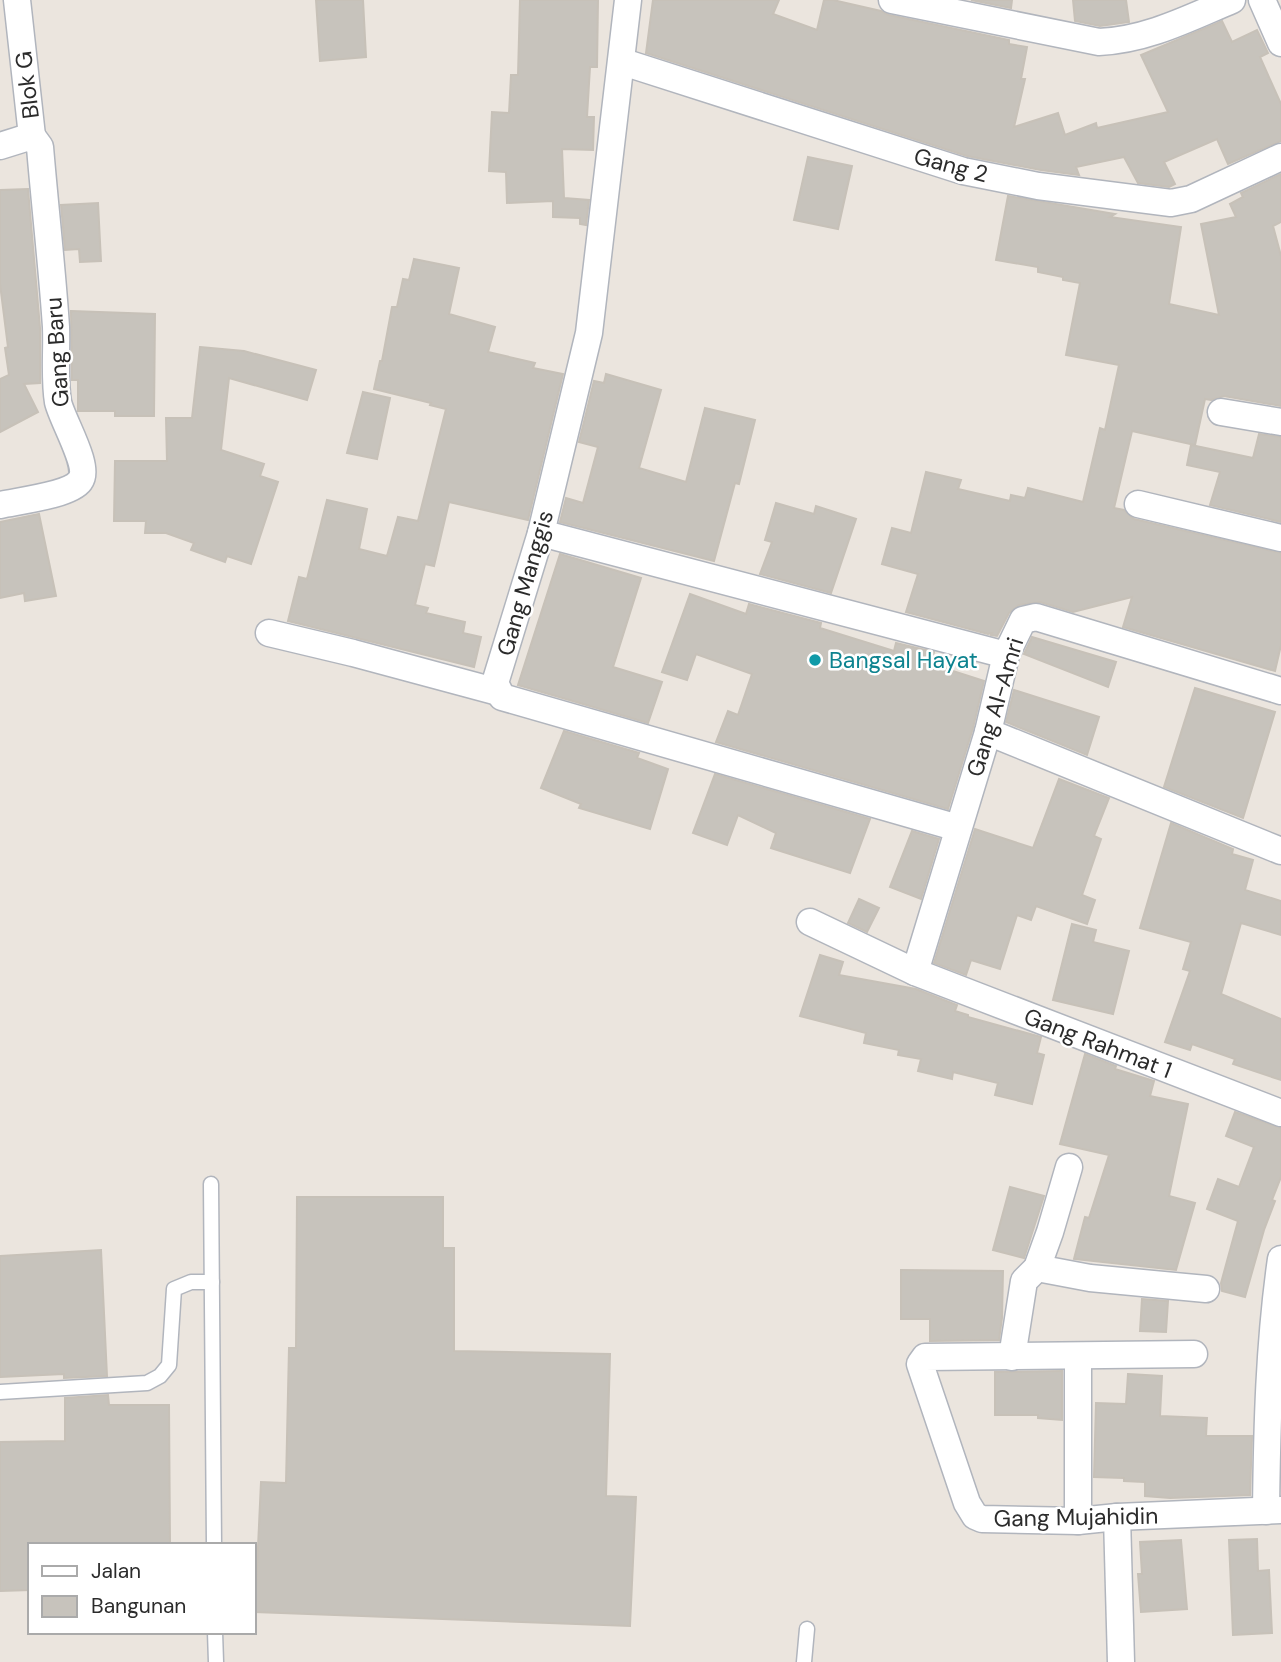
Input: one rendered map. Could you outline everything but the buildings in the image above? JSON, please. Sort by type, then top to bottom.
[{"type":"street","name":"Blok G","points":[[0,146],[32,136],[16,0]]},
{"type":"street","name":"Gang Manggis","points":[[498,692],[495,683],[541,533],[589,333],[623,62],[628,0]]},
{"type":"street","points":[[892,0],[1099,42],[1124,41],[1144,36],[1233,0]]},
{"type":"street","points":[[1262,0],[1281,43]]},
{"type":"street","name":"Gang 2","points":[[623,62],[963,171],[1038,186],[1171,203],[1191,199],[1281,157]]},
{"type":"street","name":"Gang Baru","points":[[0,505],[71,489],[82,479],[83,470],[81,458],[62,418],[58,399],[56,329],[40,148],[32,136]]},
{"type":"street","points":[[1221,412],[1281,422]]},
{"type":"street","points":[[1138,504],[1281,538]]},
{"type":"street","points":[[541,533],[1006,655]]},
{"type":"street","name":"Gang Al-Amri","points":[[915,972],[988,732],[1006,655],[1023,620],[1036,617],[1281,691]]},
{"type":"street","points":[[269,633],[498,692],[502,697],[515,701],[958,828]]},
{"type":"street","points":[[988,732],[1281,851]]},
{"type":"street","name":"Gang Rahmat 1","points":[[810,922],[915,972],[1281,1113]]},
{"type":"street","points":[[1012,1357],[1024,1281],[1037,1268],[1069,1167]]},
{"type":"street","points":[[1273,1511],[1268,1382],[1281,1259]]},
{"type":"street","points":[[1037,1268],[1090,1279],[1206,1289]]},
{"type":"street","name":"Gang Mujahidin","points":[[1194,1354],[925,1357],[920,1364],[967,1503],[975,1516],[982,1519],[1078,1521],[1273,1511]]},
{"type":"street","points":[[1078,1356],[1078,1521]]},
{"type":"street","points":[[1117,1517],[1121,1662]]},
{"type":"lane","points":[[211,1184],[214,1543]]},
{"type":"lane","points":[[0,1392],[147,1383],[160,1376],[169,1365],[174,1289],[191,1282],[212,1282]]},
{"type":"lane","points":[[804,1662],[807,1629]]},
{"type":"lane","points":[[215,1634],[216,1662]]},
{"type":"place","name":"Bangsal Hayat","points":[[815,660]]}]
